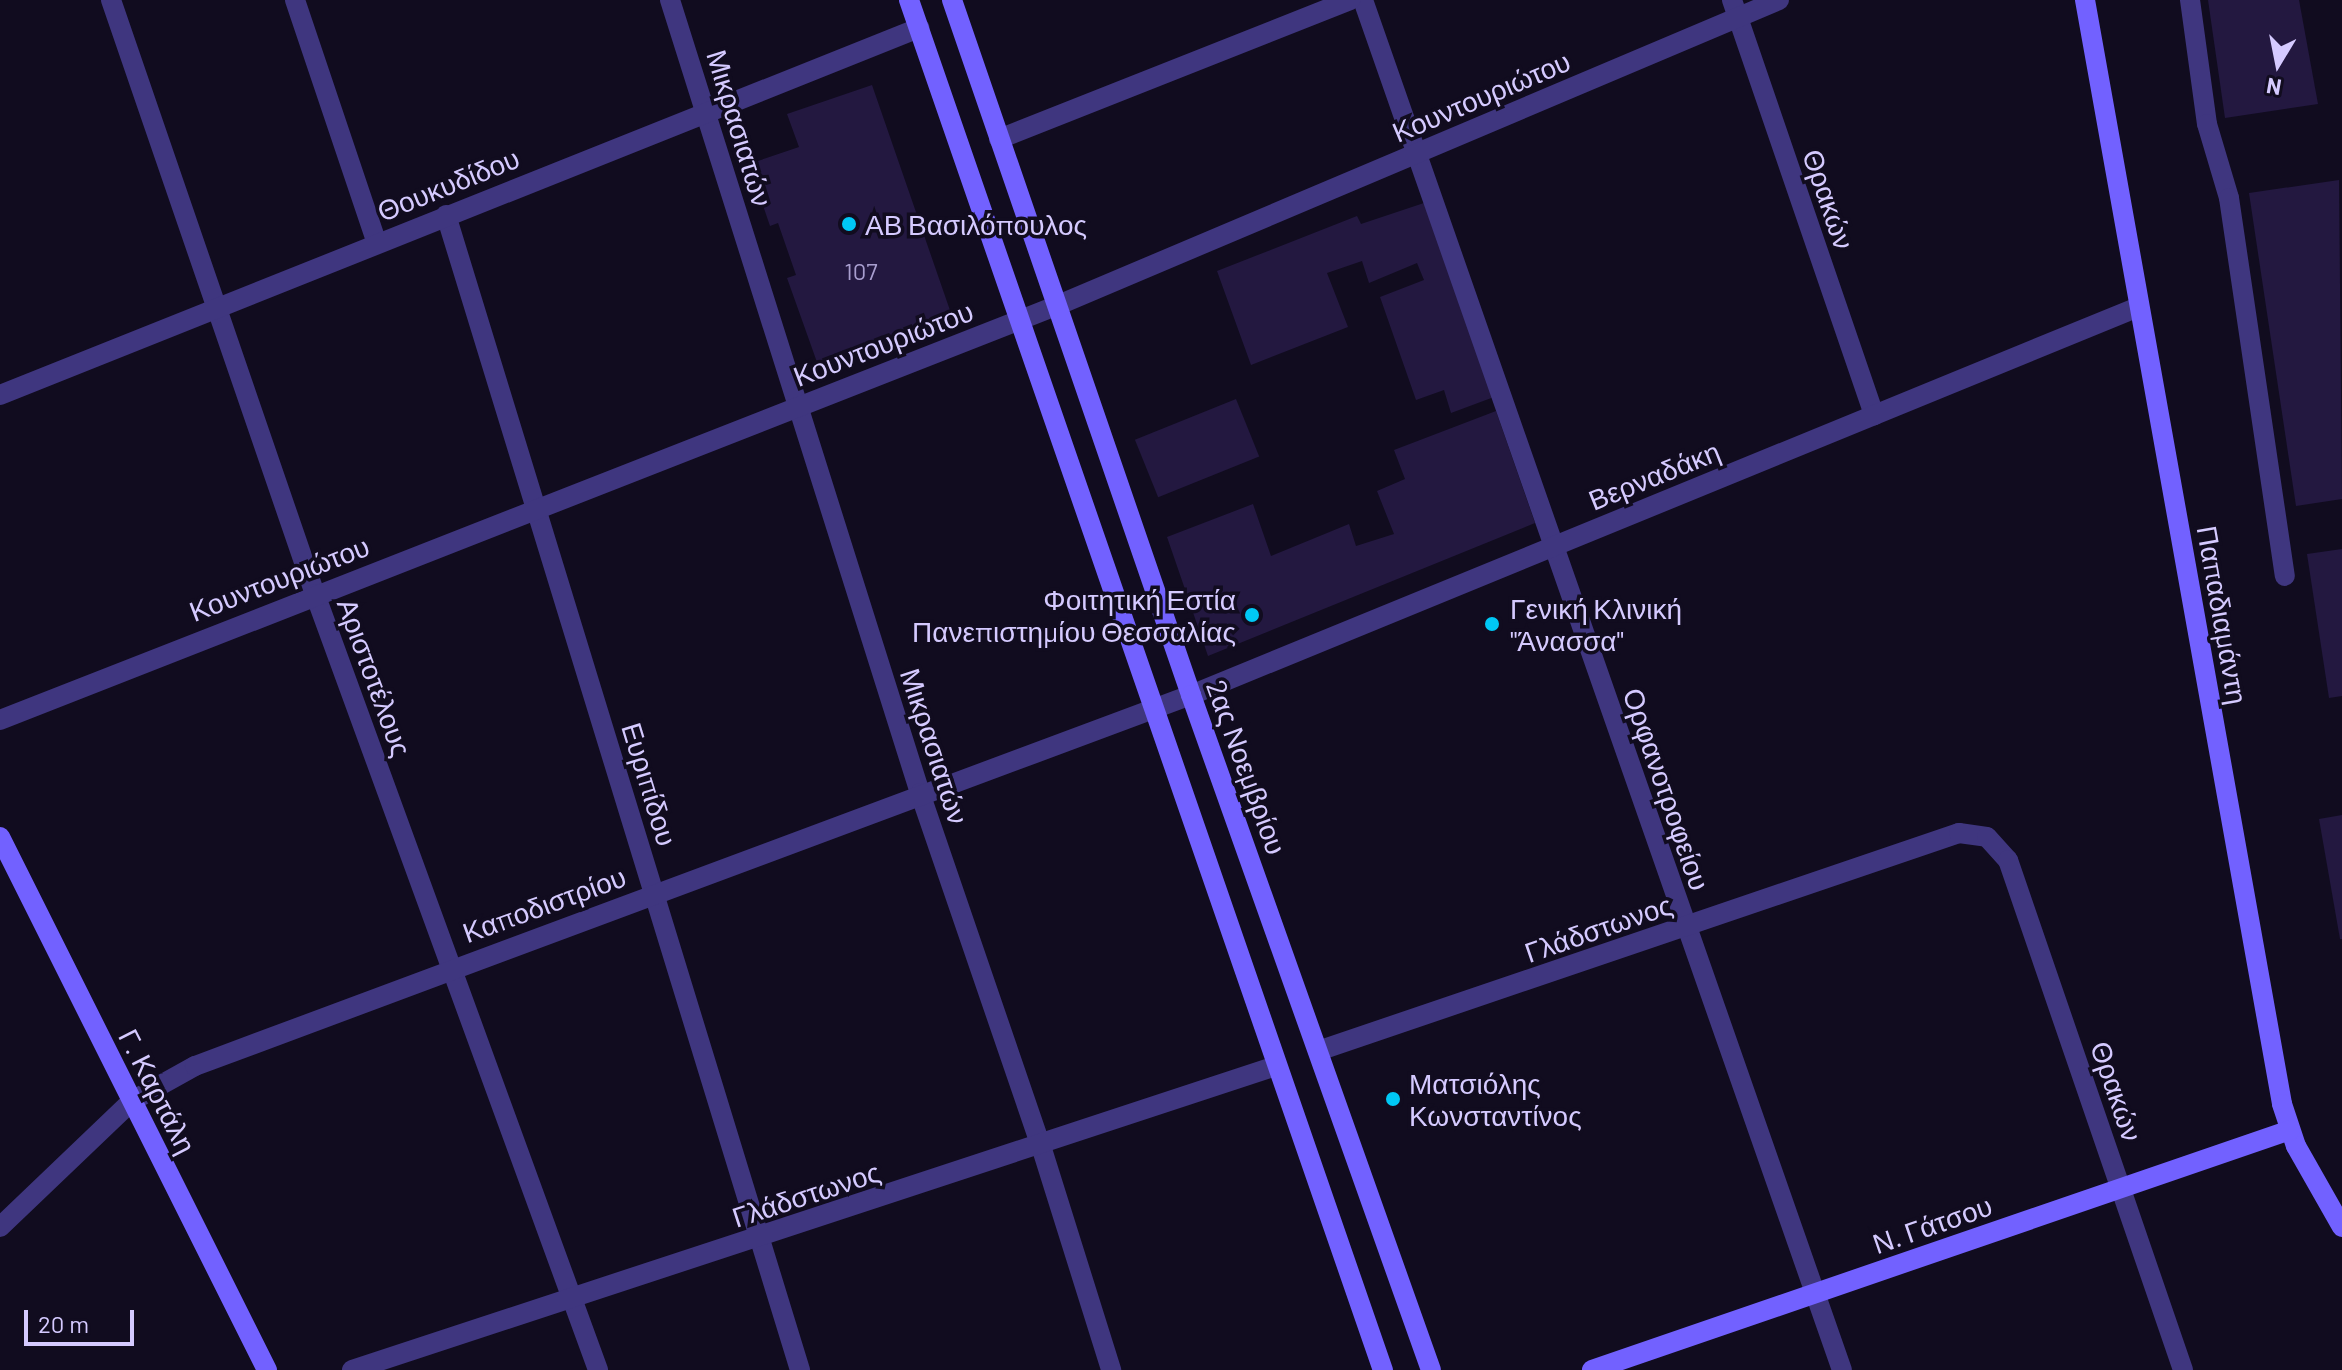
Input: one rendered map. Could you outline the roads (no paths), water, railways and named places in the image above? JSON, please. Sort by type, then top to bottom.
[{"type":"main road","points":[[909,0],[1016,322],[1383,1370]]},
{"type":"main road","name":"2ας Νοεμβρίου","points":[[952,0],[1191,695],[1431,1370]]},
{"type":"main road","name":"Παπαδιαμάντη","points":[[2085,0],[2138,307],[2290,1130],[2342,1227]]},
{"type":"main road","name":"Γ. Καρτάλη","points":[[0,837],[267,1370]]},
{"type":"main road","name":"Ν. Γάτσου","points":[[1592,1370],[2290,1130]]},
{"type":"street","name":"Αριστοτέλους","points":[[111,0],[315,594],[598,1370]]},
{"type":"street","points":[[295,0],[377,243]]},
{"type":"street","name":"Μικρασιατών","points":[[670,0],[920,793],[1041,1146],[1111,1370]]},
{"type":"street","points":[[999,139],[1350,0]]},
{"type":"street","name":"Ορφανοτροφείου","points":[[1363,0],[1842,1370]]},
{"type":"street","name":"Κουντουριώτου","points":[[0,720],[1056,306],[1418,153],[1735,8],[1779,0]]},
{"type":"street","points":[[2190,0],[2207,124],[2229,198],[2285,576]]},
{"type":"street","name":"Θρακών","points":[[1735,8],[1874,415]]},
{"type":"street","name":"Θουκυδίδου","points":[[0,395],[706,109],[919,28]]},
{"type":"street","name":"Ευριπίδου","points":[[446,215],[800,1370]]},
{"type":"street","name":"Βερναδάκη","points":[[1152,709],[2138,307]]},
{"type":"street","name":"Καποδιστρίου","points":[[0,1227],[132,1101],[195,1066],[1152,709]]},
{"type":"street","name":"Γλάδστωνος","points":[[1318,1051],[1959,833],[1987,837]]},
{"type":"street","name":"Θρακών","points":[[1987,837],[2008,860],[2183,1370]]},
{"type":"street","name":"Γλάδστωνος","points":[[352,1370],[760,1240],[1276,1066]]},
{"type":"place","name":"ΑΒ Βασιλόπουλος","points":[[849,224]]},
{"type":"place","name":"Φοιτητική Εστία Πανεπιστημίου Θεσσαλίας","points":[[1252,615]]},
{"type":"place","name":"Γενική Κλινική \"Άνασσα\"","points":[[1492,624]]},
{"type":"place","name":"Ματσιόλης Κωνσταντίνος","points":[[1393,1099]]}]
